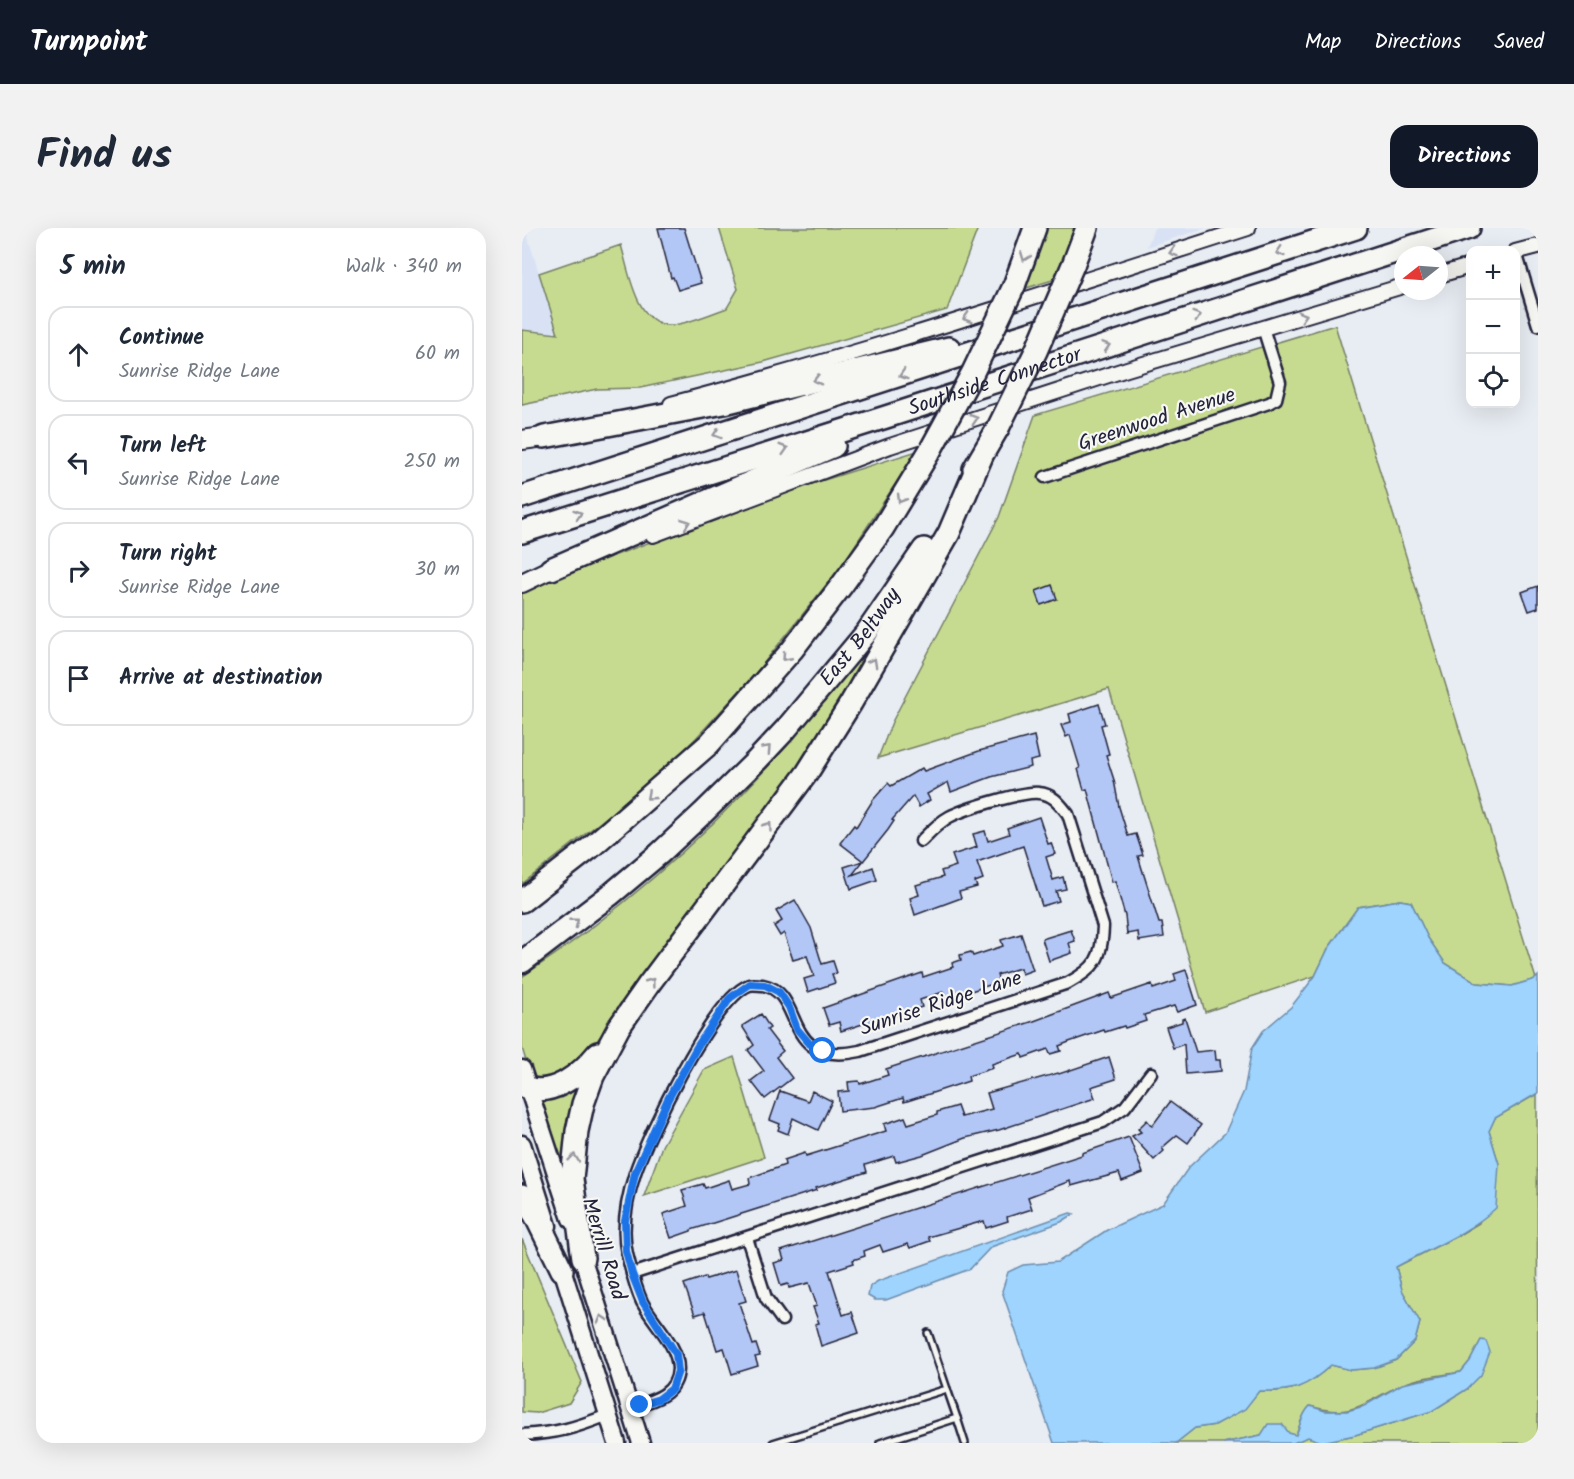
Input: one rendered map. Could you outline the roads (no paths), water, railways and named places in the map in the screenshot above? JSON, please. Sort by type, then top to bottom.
[{"type":"highway","points":[[522,901],[590,848],[709,744],[792,650],[842,585],[883,528],[931,449],[973,372],[1014,286],[1035,228]]},
{"type":"highway","name":"East Beltway","points":[[525,960],[610,895],[703,813],[786,729],[867,632],[936,532],[998,428],[1036,351],[1087,228]]},
{"type":"highway","name":"Southside Connector","points":[[522,497],[1356,228]]},
{"type":"highway","name":"Southside Connector","points":[[522,532],[1469,228]]},
{"type":"highway","points":[[544,437],[724,403],[1078,318]]},
{"type":"highway","points":[[551,569],[850,439],[886,417]]},
{"type":"highway","points":[[525,1088],[550,1089],[573,1079],[590,1064],[807,773],[851,703],[948,533],[981,458]]},
{"type":"highway","points":[[583,1258],[572,1179],[577,1131],[593,1076],[619,1027]]},
{"type":"highway","points":[[522,1196],[535,1215],[564,1277]]},
{"type":"main road","points":[[522,440],[544,437]]},
{"type":"main road","points":[[522,583],[551,569]]},
{"type":"main road","name":"Merrill Road","points":[[522,1069],[525,1088],[583,1258],[641,1443]]},
{"type":"main road","points":[[522,1144],[617,1443]]},
{"type":"main road","points":[[564,1277],[579,1295],[610,1389],[615,1399],[629,1408]]},
{"type":"main road","points":[[608,1415],[619,1418],[632,1443]]},
{"type":"street","points":[[544,437],[739,386],[920,333],[1248,228]]},
{"type":"street","points":[[1520,251],[1538,246]]},
{"type":"street","points":[[1520,265],[1538,325]]},
{"type":"street","points":[[1448,272],[1466,267]]},
{"type":"street","points":[[551,569],[633,543],[890,446],[1127,369],[1394,289]]},
{"type":"street","name":"Greenwood Avenue","points":[[1045,477],[1276,399],[1280,382],[1263,328]]},
{"type":"street","name":"Sunrise Ridge Lane","points":[[629,1408],[659,1399],[672,1389],[678,1371],[676,1354],[643,1302],[626,1251],[625,1221],[635,1173],[668,1099],[697,1047],[730,998],[750,984],[765,985],[779,992],[789,1007],[797,1029],[810,1044],[823,1051],[841,1055],[860,1051],[1068,983],[1085,974],[1097,959],[1102,946],[1103,926],[1068,814],[1057,800],[1041,793],[1021,794],[950,816],[935,826],[921,841]]},
{"type":"street","points":[[632,1274],[1103,1122],[1125,1107],[1151,1073]]},
{"type":"street","points":[[747,1238],[766,1298],[782,1320]]},
{"type":"street","points":[[522,1435],[572,1429],[608,1415]]},
{"type":"lane","points":[[928,1333],[965,1443]]},
{"type":"lane","points":[[773,1443],[947,1389]]},
{"type":"lane","points":[[880,1443],[957,1418]]},
{"type":"water","points":[[1400,900],[1411,902],[1428,938],[1445,963],[1477,983],[1512,986],[1538,976],[1538,1093],[1495,1118],[1489,1131],[1499,1164],[1496,1208],[1460,1234],[1396,1267],[1402,1290],[1420,1322],[1415,1341],[1396,1360],[1374,1368],[1351,1370],[1331,1365],[1314,1379],[1298,1387],[1281,1391],[1259,1391],[1245,1409],[1215,1425],[1195,1428],[1176,1443],[1054,1443],[1002,1291],[1008,1272],[1023,1265],[1058,1262],[1107,1230],[1163,1204],[1189,1167],[1225,1133],[1244,1091],[1252,1048],[1263,1031],[1291,1007],[1315,976],[1328,949],[1358,907]]},
{"type":"water","points":[[1070,1213],[1074,1214],[1061,1222],[991,1247],[970,1269],[886,1300],[875,1300],[868,1296],[870,1286],[878,1281]]},
{"type":"water","points":[[1481,1340],[1486,1341],[1490,1352],[1481,1375],[1467,1389],[1432,1411],[1355,1435],[1322,1442],[1308,1437],[1293,1443],[1223,1443],[1261,1435],[1268,1424],[1282,1424],[1289,1433],[1296,1435],[1303,1416],[1310,1406],[1325,1411],[1347,1411],[1364,1406],[1402,1384],[1461,1372],[1470,1361]]}]
